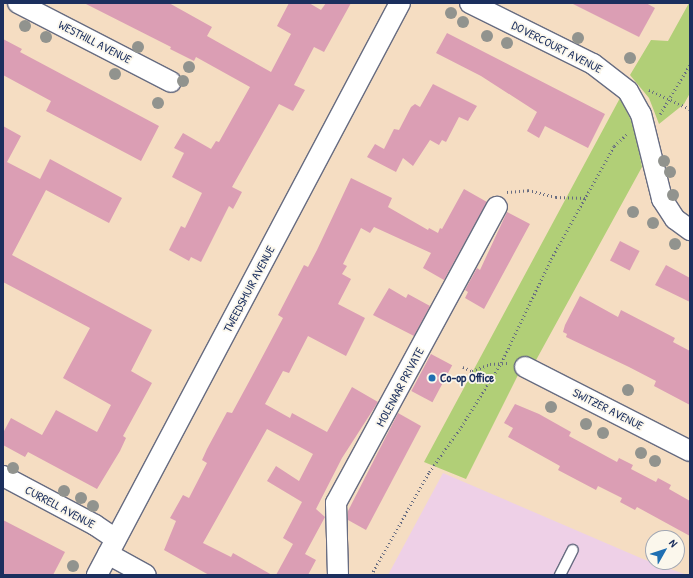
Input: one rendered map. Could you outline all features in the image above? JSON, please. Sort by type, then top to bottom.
[{"type":"street","name":"WESTHILL AVENUE","points":[[18,3],[172,82]]},
{"type":"street","name":"TWEEDSMUIR AVENUE","points":[[97,575],[400,3]]},
{"type":"street","name":"DOVERCOURT AVENUE","points":[[470,3],[593,64],[611,76],[635,101],[644,124],[662,198],[675,219],[690,230]]},
{"type":"street","name":"MOLENAAR PRIVATE","points":[[338,575],[336,503],[497,207]]},
{"type":"street","name":"SWITZER AVENUE","points":[[525,367],[690,451]]},
{"type":"street","name":"CURRELL AVENUE","points":[[3,476],[95,525],[112,547],[146,575]]},
{"type":"lane","points":[[560,575],[573,550]]},
{"type":"path","points":[[371,575],[429,472],[461,427],[501,362],[551,259],[619,140],[656,118],[669,101],[690,64]]},
{"type":"path","points":[[643,86],[669,101],[690,109]]},
{"type":"path","points":[[497,207],[507,192],[528,190],[556,197],[586,198]]},
{"type":"path","points":[[463,368],[472,371],[501,362],[525,367]]},
{"type":"shaded area","points":[[443,473],[645,560],[645,570],[673,570],[687,575],[388,575]]},
{"type":"green space","points":[[689,3],[690,93],[684,104],[659,124],[649,98],[630,75],[651,40],[668,41]]},
{"type":"green space","points":[[620,98],[634,126],[642,167],[535,362],[527,357],[466,479],[424,462]]},
{"type":"building","points":[[84,3],[169,3],[212,27],[207,36],[271,72],[291,34],[277,26],[289,3],[309,3],[321,10],[326,3],[351,3],[324,52],[314,47],[294,85],[305,90],[293,111],[279,104],[232,187],[242,192],[233,209],[229,206],[201,262],[191,257],[189,261],[169,250],[181,226],[185,228],[202,193],[172,177],[184,153],[174,148],[183,133],[211,149],[216,141],[219,142],[250,87],[196,57],[194,61],[170,49],[171,47]]},
{"type":"building","points":[[571,3],[646,3],[655,8],[639,37]]},
{"type":"building","points":[[447,33],[605,114],[588,148],[545,126],[539,138],[527,131],[537,112],[481,76],[436,53]]},
{"type":"building","points":[[3,39],[22,49],[20,52],[159,126],[141,161],[46,111],[51,101],[3,75]]},
{"type":"building","points":[[433,84],[477,106],[468,121],[459,117],[446,142],[442,140],[439,145],[430,140],[413,166],[403,158],[396,172],[367,157],[375,144],[384,149],[394,129],[399,130],[411,107],[415,104],[420,107]]},
{"type":"building","points":[[3,126],[21,136],[7,162],[40,179],[50,159],[122,198],[109,223],[46,190],[12,255],[152,330],[131,371],[152,383],[123,436],[126,438],[120,451],[97,489],[28,452],[25,457],[3,445],[3,433],[11,418],[42,435],[56,410],[97,432],[111,405],[63,378],[90,328],[3,282]]},
{"type":"building","points":[[351,178],[392,198],[388,207],[428,230],[429,228],[438,233],[440,228],[442,229],[464,189],[487,202],[444,280],[423,268],[431,253],[374,227],[370,233],[361,228],[343,264],[347,266],[342,274],[351,279],[338,304],[365,318],[346,356],[308,336],[289,373],[283,371],[265,404],[290,418],[292,413],[327,432],[352,387],[378,402],[342,458],[316,509],[325,517],[305,554],[316,560],[308,575],[276,575],[293,544],[283,538],[302,502],[267,481],[276,466],[299,481],[313,454],[267,429],[203,543],[231,557],[233,553],[272,575],[209,575],[164,550],[176,521],[170,518],[183,495],[189,498],[207,463],[202,460],[207,449],[227,412],[232,413],[283,318],[278,315],[304,265],[308,267]]},
{"type":"building","points":[[507,212],[530,224],[484,309],[465,298],[468,292],[465,290],[477,268],[480,270]]},
{"type":"building","points":[[620,241],[640,251],[630,271],[610,261]]},
{"type":"building","points":[[666,265],[690,278],[690,302],[655,285]]},
{"type":"building","points":[[389,288],[406,298],[408,294],[430,306],[414,336],[373,315]]},
{"type":"building","points":[[580,296],[618,317],[621,310],[675,338],[673,342],[690,351],[690,405],[654,386],[656,381],[566,337],[567,334],[563,332],[565,325]]},
{"type":"building","name":"Co-op Office","points":[[431,354],[452,365],[432,402],[411,391]]},
{"type":"building","points":[[515,404],[539,414],[571,432],[569,436],[617,462],[619,458],[633,465],[631,469],[656,482],[658,478],[671,485],[669,489],[690,501],[690,536],[685,533],[685,530],[679,530],[637,507],[635,510],[620,502],[622,498],[598,486],[596,490],[558,470],[560,466],[508,437],[513,428],[504,423]]},
{"type":"building","points":[[398,413],[421,426],[366,530],[348,520],[348,511]]},
{"type":"building","points":[[3,520],[65,552],[53,575],[3,575]]},
{"type":"place","name":"Co-op Office","points":[[432,378]]}]
